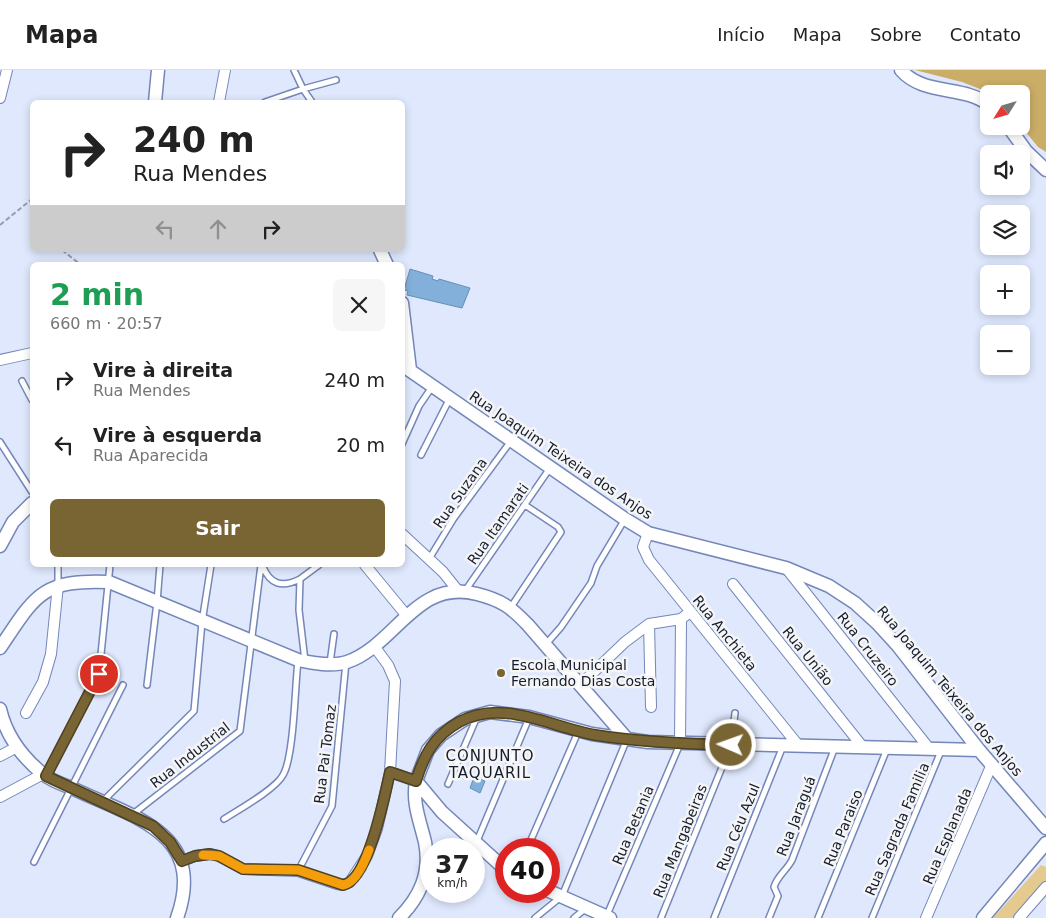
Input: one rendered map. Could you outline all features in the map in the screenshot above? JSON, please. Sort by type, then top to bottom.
[{"type":"street","points":[[0,97],[7,70]]},
{"type":"street","points":[[155,100],[158,70]]},
{"type":"street","points":[[219,100],[225,70]]},
{"type":"street","points":[[901,70],[915,81],[950,92],[973,96],[980,100]]},
{"type":"street","points":[[1014,135],[1037,164],[1046,170]]},
{"type":"street","points":[[405,352],[406,368]]},
{"type":"street","points":[[0,360],[30,353]]},
{"type":"street","name":"Rua Joaquim Teixeira dos Anjos","points":[[406,368],[550,468],[648,533],[786,568],[829,586],[855,603],[877,623],[979,750],[1046,828]]},
{"type":"street","points":[[1,541],[13,522],[30,505]]},
{"type":"street","name":"Rua Anchieta","points":[[648,533],[643,546],[649,560],[798,745]]},
{"type":"street","points":[[405,537],[462,592]]},
{"type":"street","points":[[367,567],[407,616]]},
{"type":"street","name":"Rua Cruzeiro","points":[[786,568],[928,747]]},
{"type":"street","points":[[0,648],[34,601],[44,592],[58,585],[80,582],[109,582],[202,622],[301,661],[330,664],[346,662],[374,646],[430,598],[462,592],[494,598],[511,607],[627,739]]},
{"type":"street","name":"Rua União","points":[[733,584],[862,746]]},
{"type":"street","points":[[26,713],[43,682],[51,654],[58,585]]},
{"type":"street","points":[[580,685],[624,642],[650,624],[681,619],[690,612]]},
{"type":"street","points":[[680,743],[681,619]]},
{"type":"street","points":[[650,624],[651,706]]},
{"type":"street","points":[[182,861],[195,856],[210,854],[219,856],[243,869],[298,870],[337,884],[343,885],[350,882],[367,856],[377,829],[390,772],[395,681],[388,665],[374,646]]},
{"type":"street","points":[[400,918],[421,889],[426,869],[425,842],[415,802],[416,781],[422,762],[435,740],[456,724],[478,714],[500,712],[529,717],[578,731],[627,739],[680,743],[888,746],[979,750]]},
{"type":"street","points":[[0,713],[17,747],[45,775],[153,826],[161,833],[182,861],[183,894],[177,918]]},
{"type":"street","points":[[0,756],[17,747]]},
{"type":"street","name":"Rua Esplanada","points":[[926,918],[992,764]]},
{"type":"street","points":[[390,772],[416,781],[442,812],[470,838]]},
{"type":"street","points":[[0,797],[45,775]]},
{"type":"street","points":[[983,918],[1046,843]]},
{"type":"street","points":[[485,852],[495,860]]},
{"type":"street","points":[[1019,918],[1046,887]]},
{"type":"street","points":[[562,896],[608,917]]},
{"type":"lane","points":[[294,70],[311,100]]},
{"type":"lane","points":[[271,100],[336,80]]},
{"type":"lane","points":[[22,381],[30,396]]},
{"type":"lane","points":[[405,437],[419,406],[432,386]]},
{"type":"lane","points":[[420,455],[450,398]]},
{"type":"lane","name":"Rua Suzana","points":[[428,560],[454,518],[512,440]]},
{"type":"lane","points":[[0,442],[30,489]]},
{"type":"lane","name":"Rua Itamarati","points":[[462,592],[525,506],[550,468]]},
{"type":"lane","points":[[511,607],[561,532],[558,527],[525,506]]},
{"type":"lane","points":[[545,645],[561,627],[592,583],[597,566],[625,519]]},
{"type":"lane","points":[[58,567],[58,585]]},
{"type":"lane","points":[[45,775],[99,674],[110,567]]},
{"type":"lane","points":[[147,685],[160,567]]},
{"type":"lane","points":[[102,802],[194,711],[202,622],[211,567]]},
{"type":"lane","name":"Rua Industrial","points":[[131,816],[240,731],[261,567]]},
{"type":"lane","points":[[262,567],[271,580],[289,585],[316,567]]},
{"type":"lane","points":[[224,819],[268,790],[283,775],[289,757],[301,661],[300,579]]},
{"type":"lane","points":[[330,664],[334,634]]},
{"type":"lane","name":"Rua Pai Tomaz","points":[[298,870],[332,806],[346,662]]},
{"type":"lane","points":[[34,862],[123,685]]},
{"type":"lane","name":"Rua Mangabeiras","points":[[661,918],[731,745],[736,713]]},
{"type":"lane","points":[[448,784],[478,714]]},
{"type":"lane","points":[[479,838],[529,717]]},
{"type":"lane","points":[[532,838],[578,731]]},
{"type":"lane","points":[[535,918],[562,896],[627,739]]},
{"type":"lane","name":"Rua Betania","points":[[608,917],[680,743]]},
{"type":"lane","name":"Rua Céu Azul","points":[[714,918],[783,745]]},
{"type":"lane","name":"Rua Jaraguá","points":[[769,918],[778,896],[774,887],[776,880],[787,869],[792,860],[836,746]]},
{"type":"lane","name":"Rua Paraiso","points":[[818,918],[888,746]]},
{"type":"lane","name":"Rua Sagrada Familia","points":[[872,918],[943,748]]},
{"type":"lane","points":[[574,918],[588,908]]},
{"type":"path","points":[[0,224],[30,201]]},
{"type":"path","points":[[65,252],[77,262]]},
{"type":"shaded area","points":[[915,70],[1046,70],[1046,152],[1038,147],[1028,135],[1030,135],[1030,85],[980,85],[980,89],[962,82]]},
{"type":"shaded area","points":[[1041,865],[1046,867],[1046,882],[1015,918],[993,918]]},
{"type":"building","points":[[410,269],[433,276],[432,279],[438,281],[439,279],[470,288],[462,308],[407,295],[408,291],[405,290]]},
{"type":"building","points":[[474,777],[485,781],[480,793],[470,788]]},
{"type":"slow traffic","points":[[203,855],[219,856],[243,869],[298,870],[343,885],[350,882],[355,876],[369,850]]},
{"type":"place","name":"Escola Municipal Fernando Dias Costa","points":[[501,673]]},
{"type":"district","name":"CONJUNTO TAQUARIL","points":[[490,764]]},
{"type":"route","points":[[99,674],[46,776],[153,826],[170,842],[182,861],[195,856],[210,854],[219,856],[243,869],[298,870],[343,885],[350,882],[355,876],[367,856],[377,829],[390,772],[416,781],[422,762],[435,740],[456,724],[478,714],[500,712],[529,717],[592,734],[636,741],[731,745]]}]
